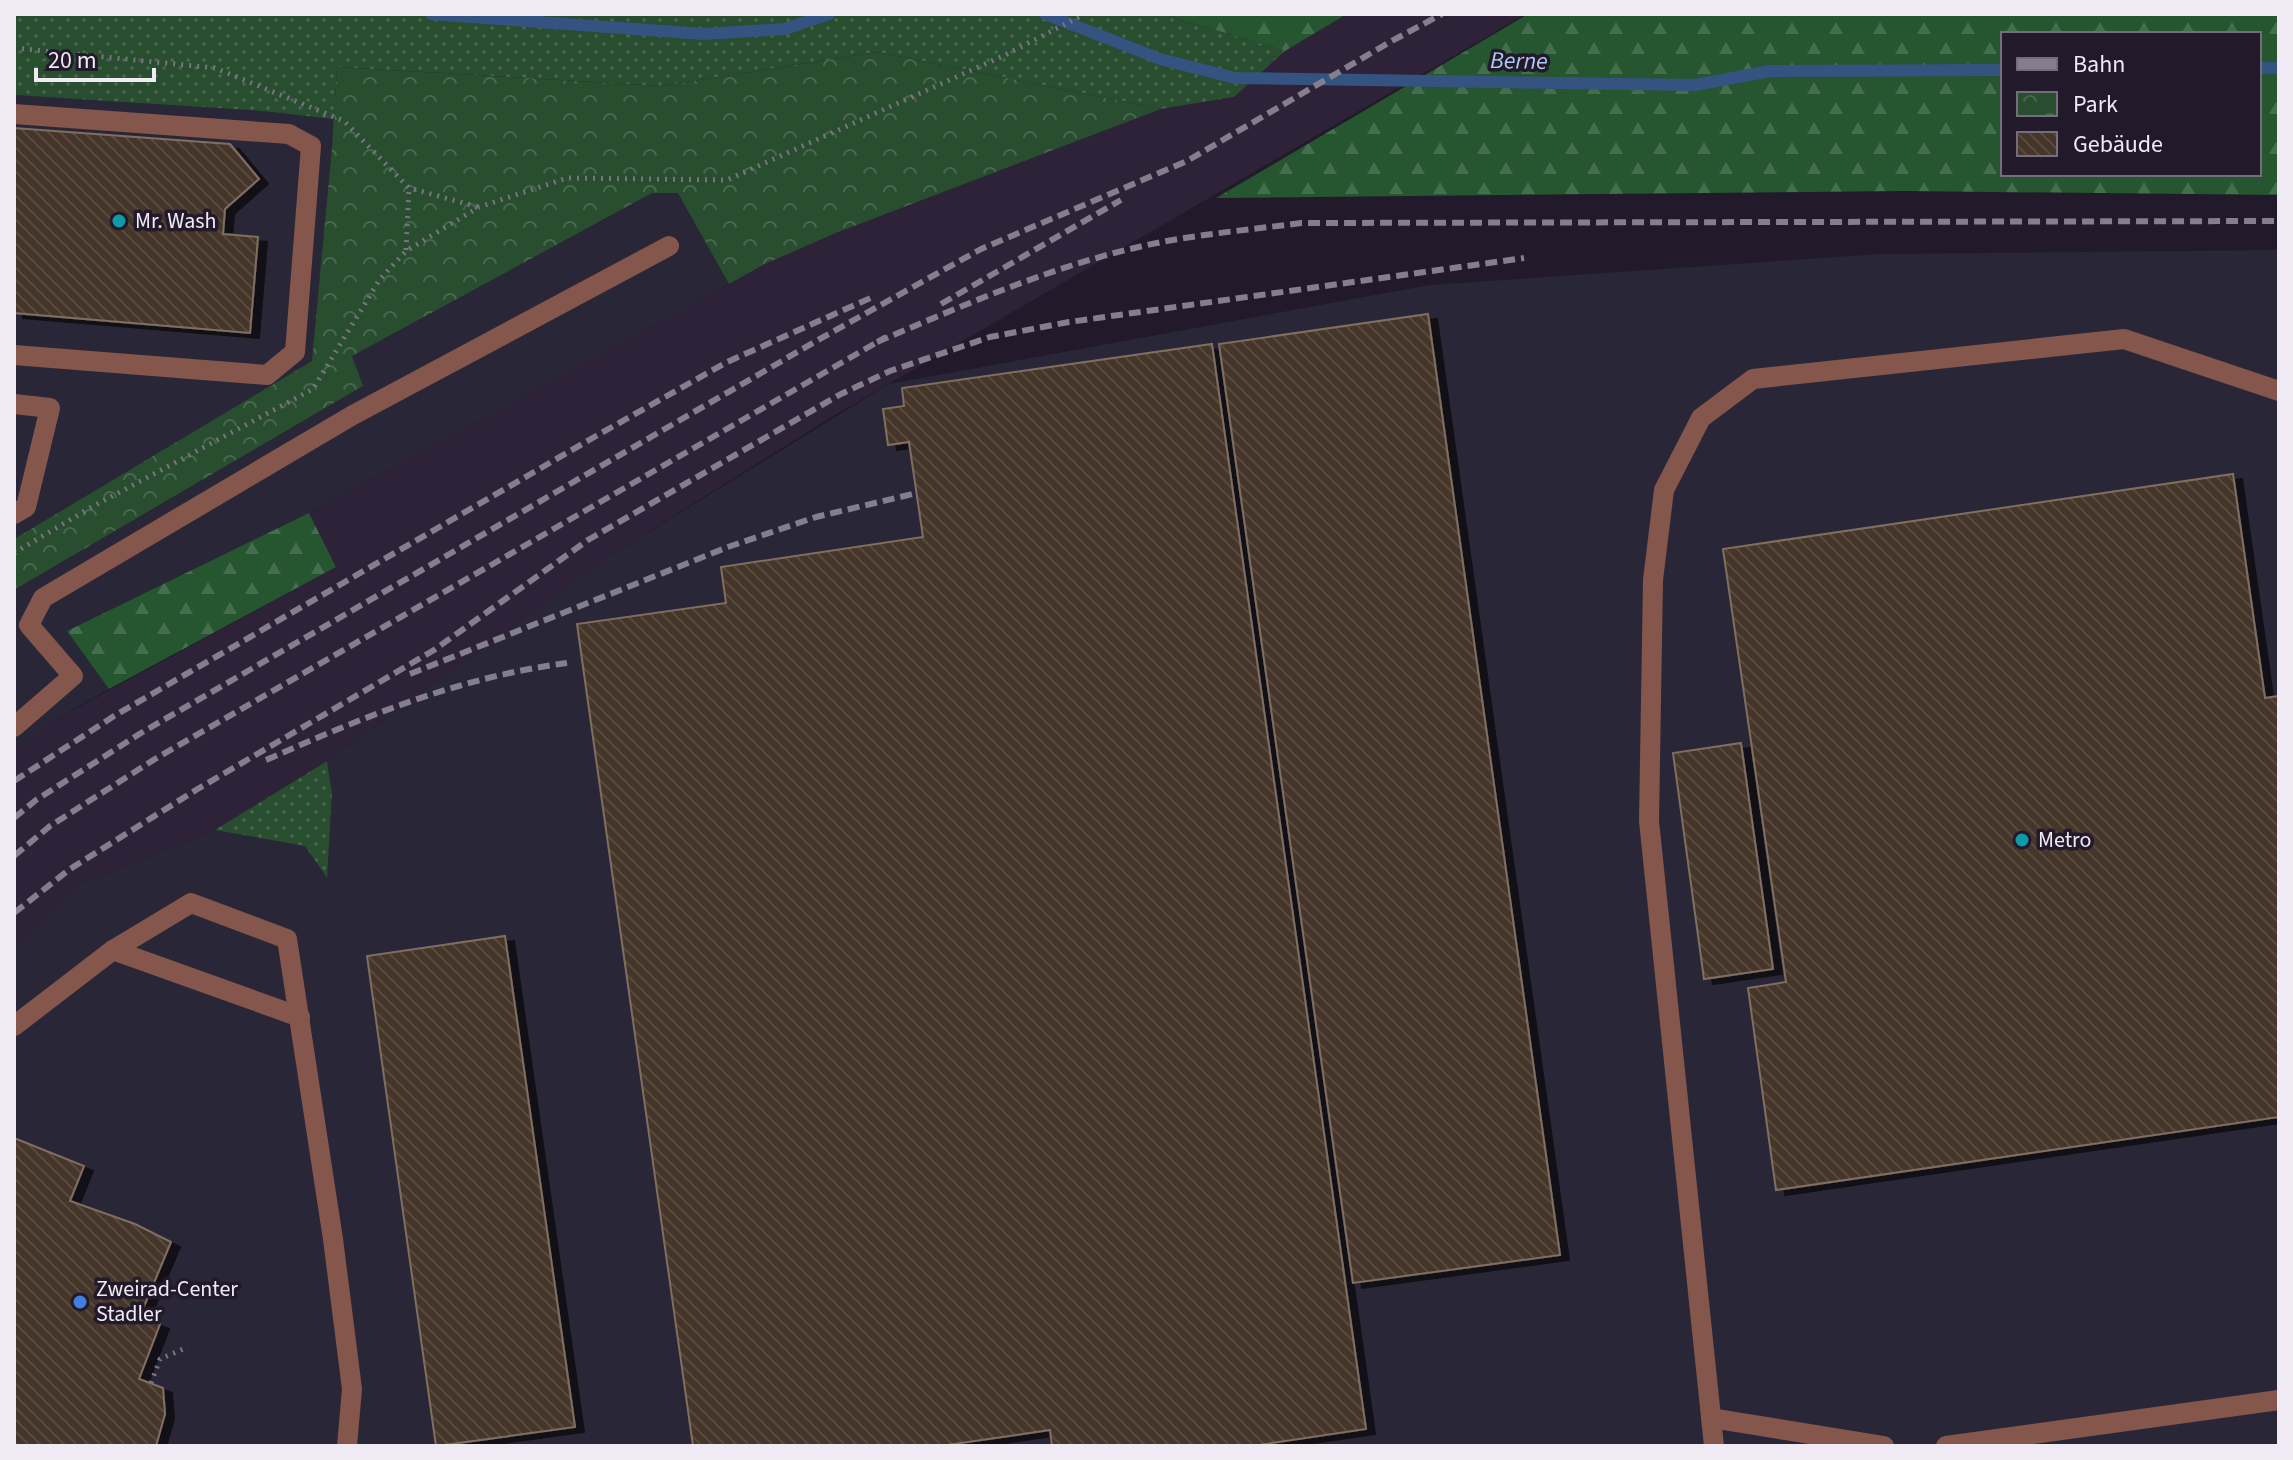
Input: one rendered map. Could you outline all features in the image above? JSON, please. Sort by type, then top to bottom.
[{"type":"lane","points":[[14,114],[289,134],[311,146],[295,352],[267,375],[14,355]]},
{"type":"lane","points":[[14,727],[73,676],[29,625],[43,598],[353,415],[669,246]]},
{"type":"lane","points":[[1714,1446],[1649,821],[1653,580],[1664,490],[1701,418],[1753,379],[2124,339],[2279,391]]},
{"type":"lane","points":[[14,404],[50,408],[26,507],[14,514]]},
{"type":"lane","points":[[14,1026],[113,950],[191,903],[287,939],[333,1239],[352,1389],[347,1446]]},
{"type":"lane","points":[[113,950],[300,1017]]},
{"type":"lane","points":[[1946,1446],[2279,1400]]},
{"type":"lane","points":[[1711,1418],[1832,1442],[1884,1446]]},
{"type":"path","points":[[14,553],[90,508],[313,389],[380,279],[406,251],[479,207],[567,178],[727,180],[1003,56],[1085,14]]},
{"type":"path","points":[[406,251],[409,188]]},
{"type":"path","points":[[151,1383],[160,1359],[188,1347]]},
{"type":"shaded area","points":[[1347,14],[1526,14],[830,418],[613,554],[327,761],[215,830],[83,883],[14,952],[14,754],[47,724],[336,567],[309,513],[765,264],[836,233],[1161,109],[1234,97],[1285,51]]},
{"type":"shaded area","points":[[14,95],[262,111],[334,119],[313,361],[14,539]]},
{"type":"shaded area","points":[[678,192],[729,284],[309,513],[67,631],[109,689],[47,724],[14,754],[14,590],[362,387],[352,356],[652,193]]},
{"type":"shaded area","points":[[2279,250],[2279,1446],[14,1446],[14,952],[83,883],[215,830],[305,846],[326,877],[332,793],[327,761],[613,554],[889,384],[1430,285],[1881,254]]},
{"type":"green space","points":[[14,14],[1162,14],[1285,51],[1234,97],[1161,109],[877,52],[662,86],[337,67],[334,119],[262,111],[14,95]]},
{"type":"green space","points":[[1162,14],[1347,14],[1285,51]]},
{"type":"green space","points":[[1528,14],[2279,14],[2279,195],[1905,191],[1216,198]]},
{"type":"green space","points":[[877,52],[1161,109],[836,233],[765,264],[729,284],[678,193],[652,193],[352,356],[363,386],[14,590],[14,539],[312,361],[337,67],[662,86]]},
{"type":"green space","points":[[309,513],[336,567],[109,689],[67,631]]},
{"type":"green space","points":[[327,761],[332,793],[327,878],[305,846],[215,830]]},
{"type":"building","name":"Mr. Wash","points":[[14,128],[230,144],[259,179],[225,209],[223,234],[258,237],[250,333],[14,313]]},
{"type":"building","points":[[1428,314],[1560,1255],[1353,1283],[1219,344]]},
{"type":"building","points":[[1212,344],[1366,1429],[1252,1446],[1052,1446],[1050,1430],[940,1446],[693,1446],[577,624],[726,603],[721,567],[923,537],[909,442],[888,445],[883,409],[904,406],[902,388]]},
{"type":"building","name":"Metro","points":[[2233,474],[2265,698],[2279,696],[2279,1117],[1776,1190],[1748,988],[1786,982],[1723,549]]},
{"type":"building","points":[[1741,743],[1773,969],[1704,979],[1673,753]]},
{"type":"building","points":[[505,936],[575,1427],[436,1446],[367,956]]},
{"type":"building","name":"Zweirad-Center Stadler","points":[[14,1138],[84,1166],[70,1201],[135,1224],[171,1242],[140,1316],[160,1324],[139,1379],[163,1388],[165,1414],[156,1446],[14,1446]]},
{"type":"waterway","name":"Berne","points":[[431,14],[703,34],[785,29],[829,14]]},
{"type":"waterway","name":"Berne","points":[[1045,14],[1160,59],[1235,78],[1695,85],[1770,71],[2001,70]]},
{"type":"waterway","name":"Berne","points":[[2261,68],[2279,68]]},
{"type":"railway","points":[[14,818],[36,800],[141,733],[818,340],[981,249],[1187,161],[1442,14]]},
{"type":"railway","points":[[941,304],[1121,200]]},
{"type":"railway","points":[[877,342],[1019,284],[1092,259],[1167,241],[1301,223],[2279,221]]},
{"type":"railway","points":[[14,913],[70,869],[196,790],[434,650],[588,540],[841,394],[890,371],[990,337],[1069,322],[1524,258]]},
{"type":"railway","points":[[14,781],[114,716],[727,362],[875,296]]},
{"type":"railway","points":[[14,856],[50,826],[155,759],[886,337]]},
{"type":"railway","points":[[410,674],[728,547],[816,517],[917,493]]},
{"type":"railway","points":[[266,760],[376,714],[450,689],[527,669],[567,663]]},
{"type":"place","name":"Mr. Wash","points":[[119,221]]},
{"type":"place","name":"Metro","points":[[2022,840]]},
{"type":"place","name":"Zweirad-Center Stadler","points":[[80,1302]]}]
